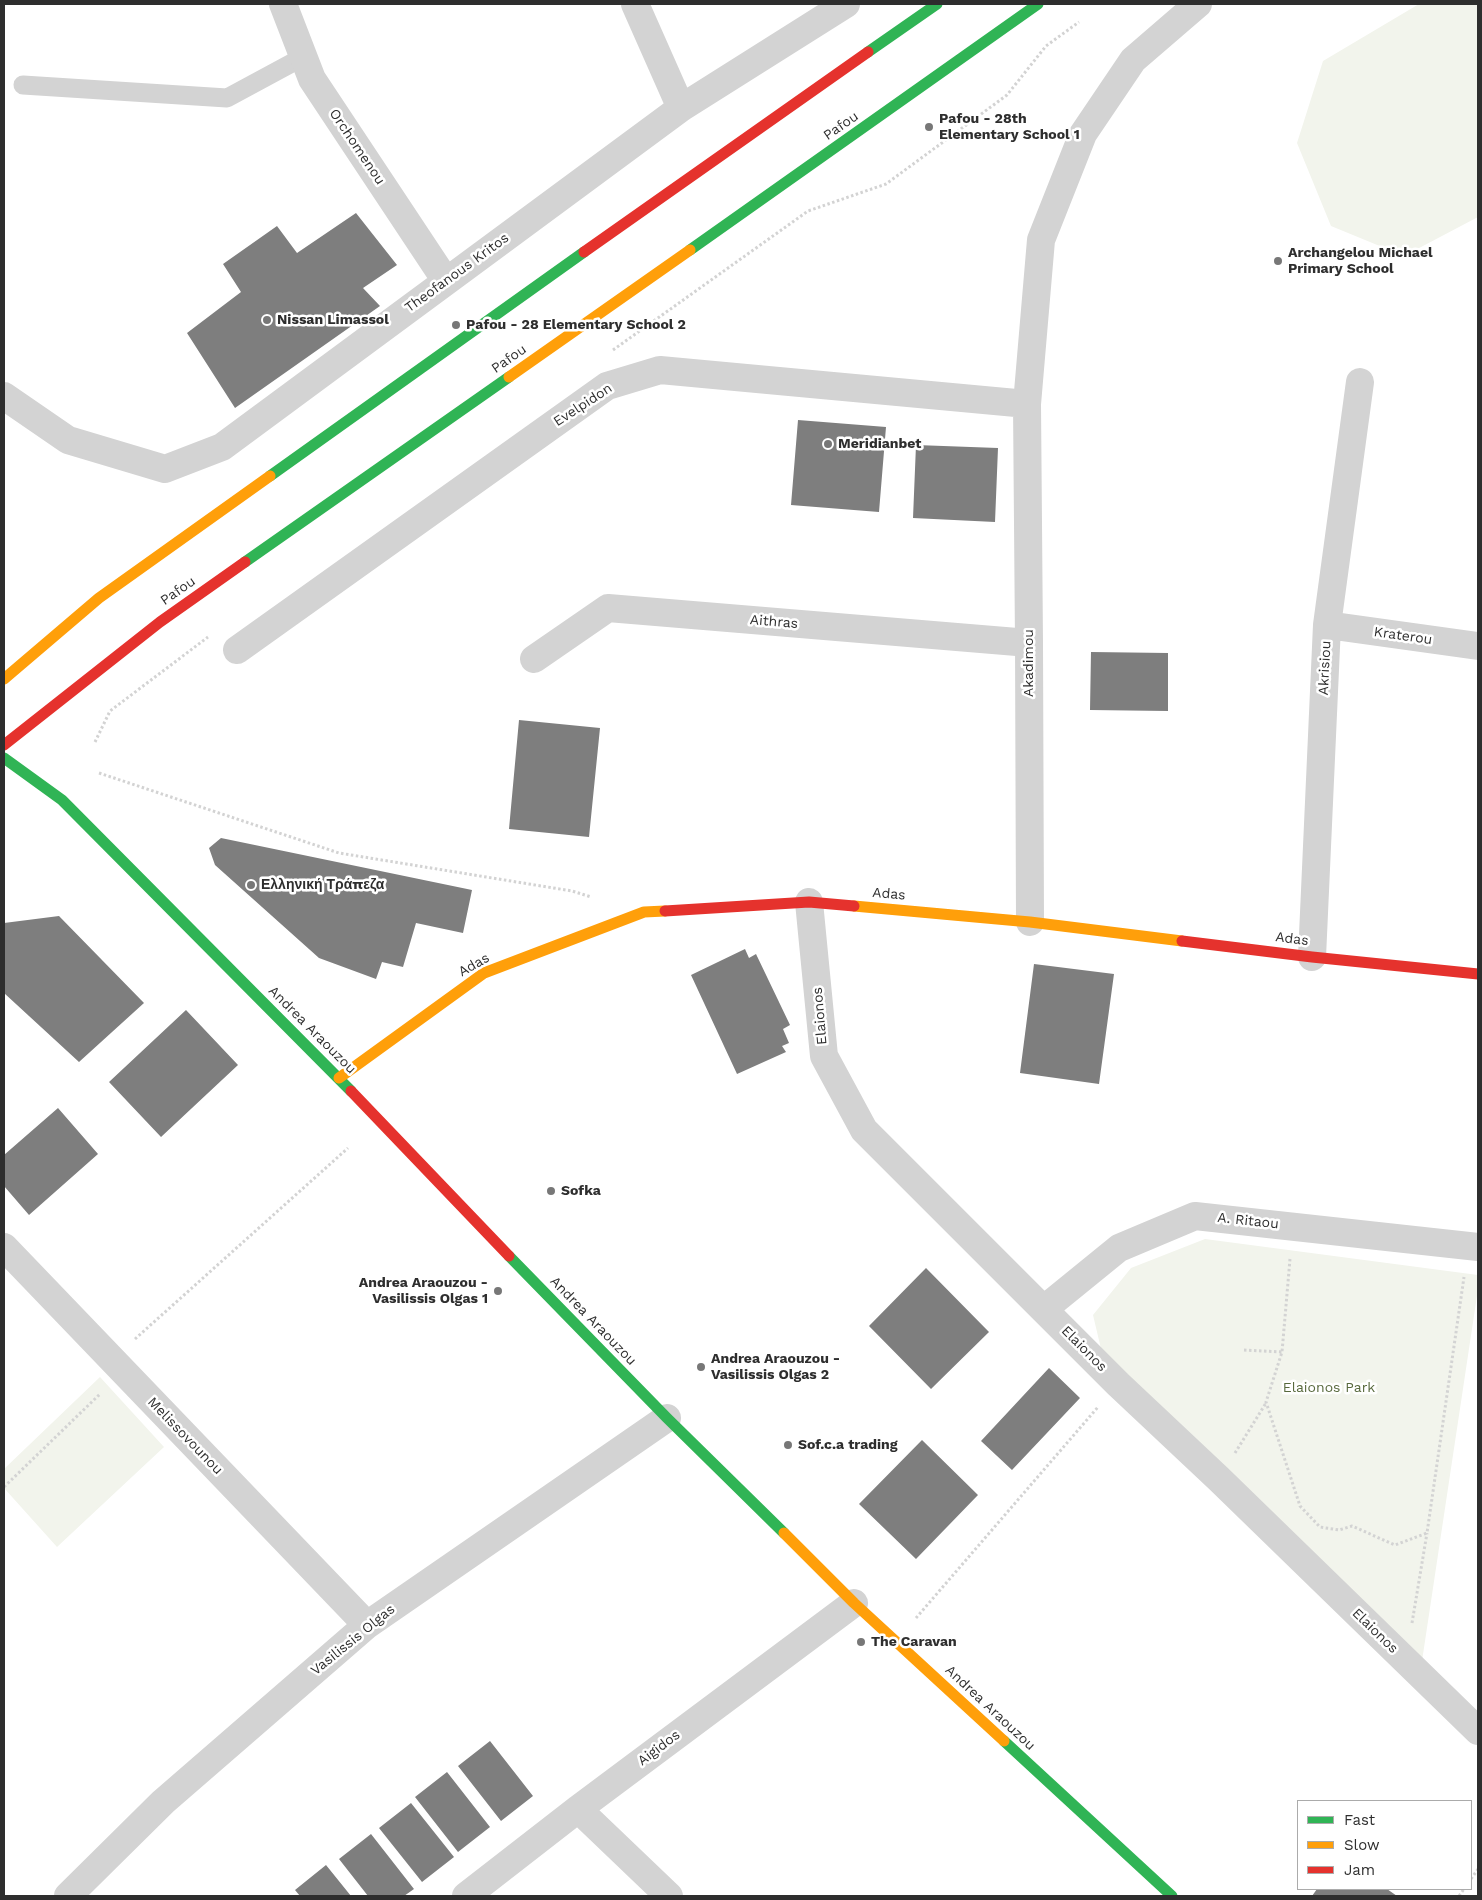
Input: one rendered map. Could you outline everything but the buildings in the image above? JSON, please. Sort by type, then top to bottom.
[{"type":"main road","points":[[4,679],[99,598],[654,201],[937,4]]},
{"type":"main road","name":"Pafou","points":[[4,745],[160,622],[1038,4]]},
{"type":"main road","name":"Andrea Araouzou","points":[[4,758],[62,800],[339,1078],[667,1418],[854,1603],[1172,1896]]},
{"type":"main road","name":"Adas","points":[[339,1078],[484,973],[644,912],[809,902],[1030,922],[1312,957],[1478,974]]},
{"type":"street","name":"Orchomenou","points":[[284,4],[312,79],[446,281]]},
{"type":"street","points":[[635,4],[680,108]]},
{"type":"street","name":"Theofanous Kritos","points":[[4,396],[68,440],[165,469],[222,447],[680,108],[846,4]]},
{"type":"street","name":"Akadimou","points":[[1030,922],[1030,643],[1027,404],[1042,240],[1083,134],[1134,60],[1198,4]]},
{"type":"street","name":"Evelpidon","points":[[237,650],[607,386],[660,370],[1027,404]]},
{"type":"street","name":"Akrisiou","points":[[1312,957],[1327,625],[1360,382]]},
{"type":"street","name":"Aithras","points":[[534,659],[608,608],[1030,643]]},
{"type":"street","name":"Kraterou","points":[[1327,625],[1478,646]]},
{"type":"street","name":"Elaionos","points":[[809,902],[824,1056],[864,1130],[1118,1384],[1219,1479],[1478,1731]]},
{"type":"street","name":"A. Ritaou","points":[[1044,1309],[1119,1248],[1195,1216],[1474,1246]]},
{"type":"street","name":"Melissovounou","points":[[4,1247],[367,1625]]},
{"type":"street","name":"Vasilissis Olgas","points":[[68,1896],[163,1802],[367,1625],[667,1418]]},
{"type":"street","name":"Aigidos","points":[[466,1896],[578,1809],[854,1603]]},
{"type":"street","points":[[578,1809],[669,1896]]},
{"type":"lane","points":[[22,85],[227,98],[303,58]]},
{"type":"path","points":[[99,773],[339,853],[572,891],[599,899]]},
{"type":"path","points":[[4,1487],[118,1366],[348,1148]]},
{"type":"path","points":[[1219,1479],[1266,1402],[1282,1352],[1292,1226]]},
{"type":"path","points":[[1406,1661],[1474,1246]]},
{"type":"path","points":[[1244,1350],[1282,1352]]},
{"type":"path","points":[[896,1641],[1118,1384]]},
{"type":"path","points":[[1266,1402],[1300,1506],[1320,1527],[1339,1530],[1352,1526],[1395,1545],[1427,1533]]},
{"type":"green space","points":[[1419,4],[1478,4],[1478,217],[1404,256],[1331,226],[1297,143],[1323,61]]},
{"type":"green space","name":"Elaionos Park","points":[[1205,1239],[1478,1275],[1478,1289],[1422,1661],[1102,1353],[1093,1315],[1131,1268]]},
{"type":"green space","points":[[100,1377],[164,1447],[57,1547],[4,1488],[4,1469]]},
{"type":"traffic: fast","points":[[868,52],[937,4]]},
{"type":"traffic: fast","points":[[690,250],[1038,4]]},
{"type":"traffic: fast","points":[[270,476],[584,252]]},
{"type":"traffic: fast","points":[[245,562],[509,377]]},
{"type":"traffic: fast","points":[[4,758],[62,800],[351,1091]]},
{"type":"traffic: fast","points":[[509,1256],[667,1418],[784,1533]]},
{"type":"traffic: fast","points":[[1004,1741],[1172,1896]]},
{"type":"traffic: slow","points":[[509,377],[690,250]]},
{"type":"traffic: slow","points":[[4,679],[99,598],[270,476]]},
{"type":"traffic: slow","points":[[854,906],[1030,922],[1182,941]]},
{"type":"traffic: slow","points":[[339,1078],[484,973],[644,912],[665,911]]},
{"type":"traffic: slow","points":[[784,1533],[854,1603],[1004,1741]]},
{"type":"traffic: jam","points":[[584,252],[868,52]]},
{"type":"traffic: jam","points":[[4,745],[160,622],[245,562]]},
{"type":"traffic: jam","points":[[665,911],[809,902],[854,906]]},
{"type":"traffic: jam","points":[[1182,941],[1478,974]]},
{"type":"traffic: jam","points":[[351,1091],[509,1256]]},
{"type":"place","name":"Pafou - 28th Elementary School 1","points":[[929,127]]},
{"type":"place","name":"Archangelou Michael Primary School","points":[[1278,261]]},
{"type":"place","name":"Nissan Limassol","points":[[267,320]]},
{"type":"place","name":"Pafou - 28 Elementary School 2","points":[[456,325]]},
{"type":"place","name":"Meridianbet","points":[[828,444]]},
{"type":"place","name":"Ελληνική Τράπεζα","points":[[251,885]]},
{"type":"place","name":"Sofka","points":[[551,1191]]},
{"type":"place","name":"Andrea Araouzou - Vasilissis Olgas 1","points":[[498,1291]]},
{"type":"place","name":"Andrea Araouzou - Vasilissis Olgas 2","points":[[701,1367]]},
{"type":"place","name":"Sof.c.a trading","points":[[788,1445]]},
{"type":"place","name":"The Caravan","points":[[861,1642]]}]
